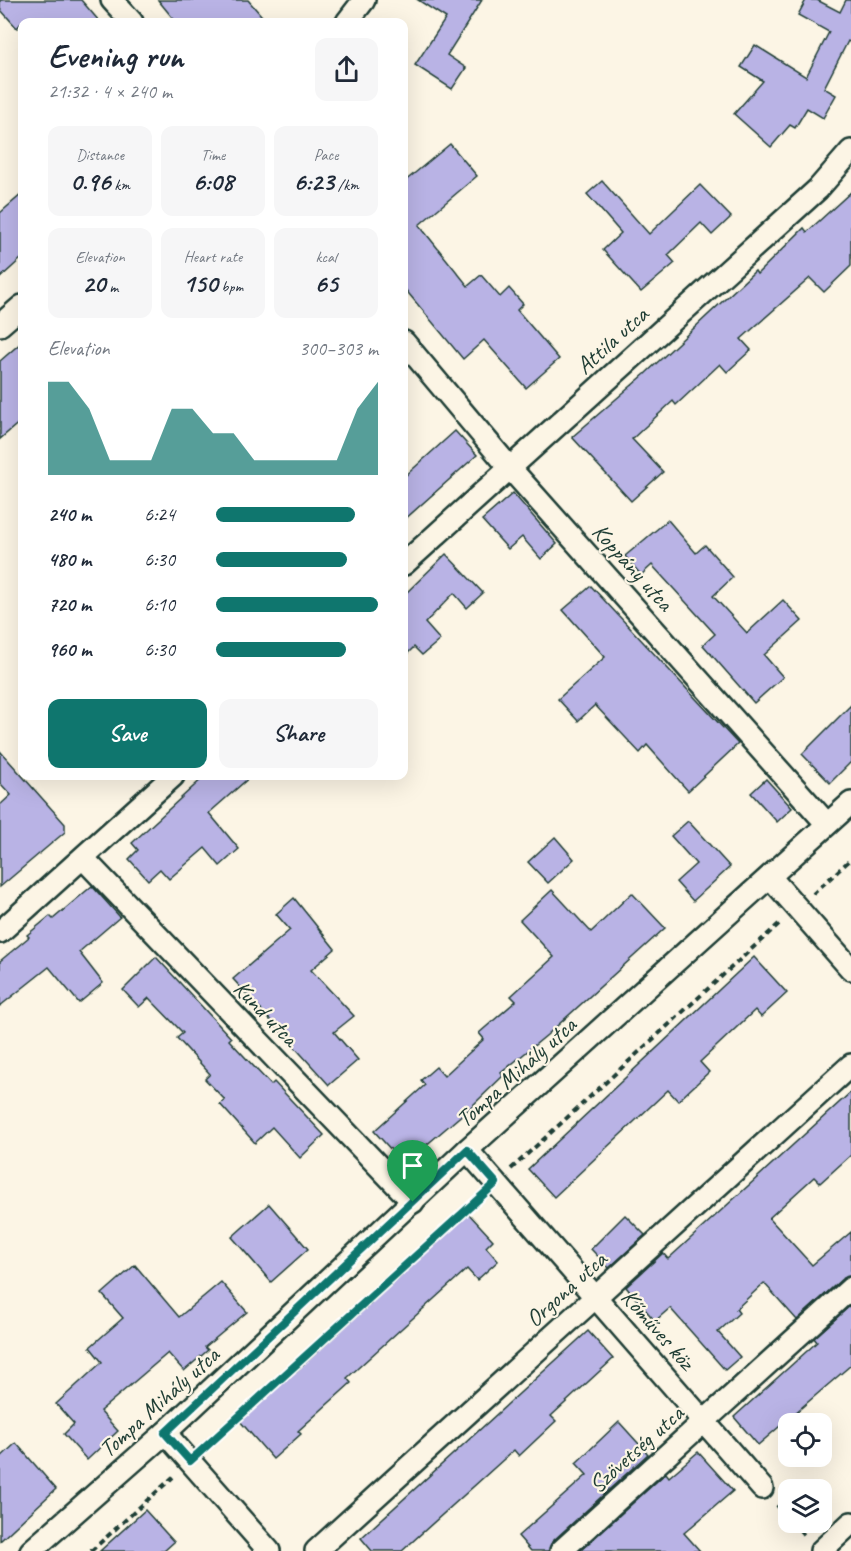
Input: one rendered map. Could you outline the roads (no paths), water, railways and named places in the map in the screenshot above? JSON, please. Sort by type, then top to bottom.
[{"type":"street","points":[[112,0],[128,18]]},
{"type":"street","points":[[350,18],[364,0]]},
{"type":"street","name":"Attila utca","points":[[408,560],[818,189],[851,151]]},
{"type":"street","points":[[0,325],[18,309]]},
{"type":"street","name":"Koppány utca","points":[[408,347],[509,467],[827,824]]},
{"type":"street","points":[[0,933],[169,780]]},
{"type":"street","name":"Tompa Mihály utca","points":[[32,1551],[165,1433],[467,1150],[851,803]]},
{"type":"street","name":"Kund utca","points":[[83,858],[413,1202]]},
{"type":"street","points":[[770,877],[851,969]]},
{"type":"street","name":"Orgona utca","points":[[316,1551],[851,1065]]},
{"type":"street","name":"Kőműves köz","points":[[467,1150],[762,1488]]},
{"type":"street","name":"Szövetség utca","points":[[561,1551],[851,1288]]},
{"type":"street","points":[[165,1433],[269,1551]]},
{"type":"street","points":[[821,1551],[851,1524]]}]
